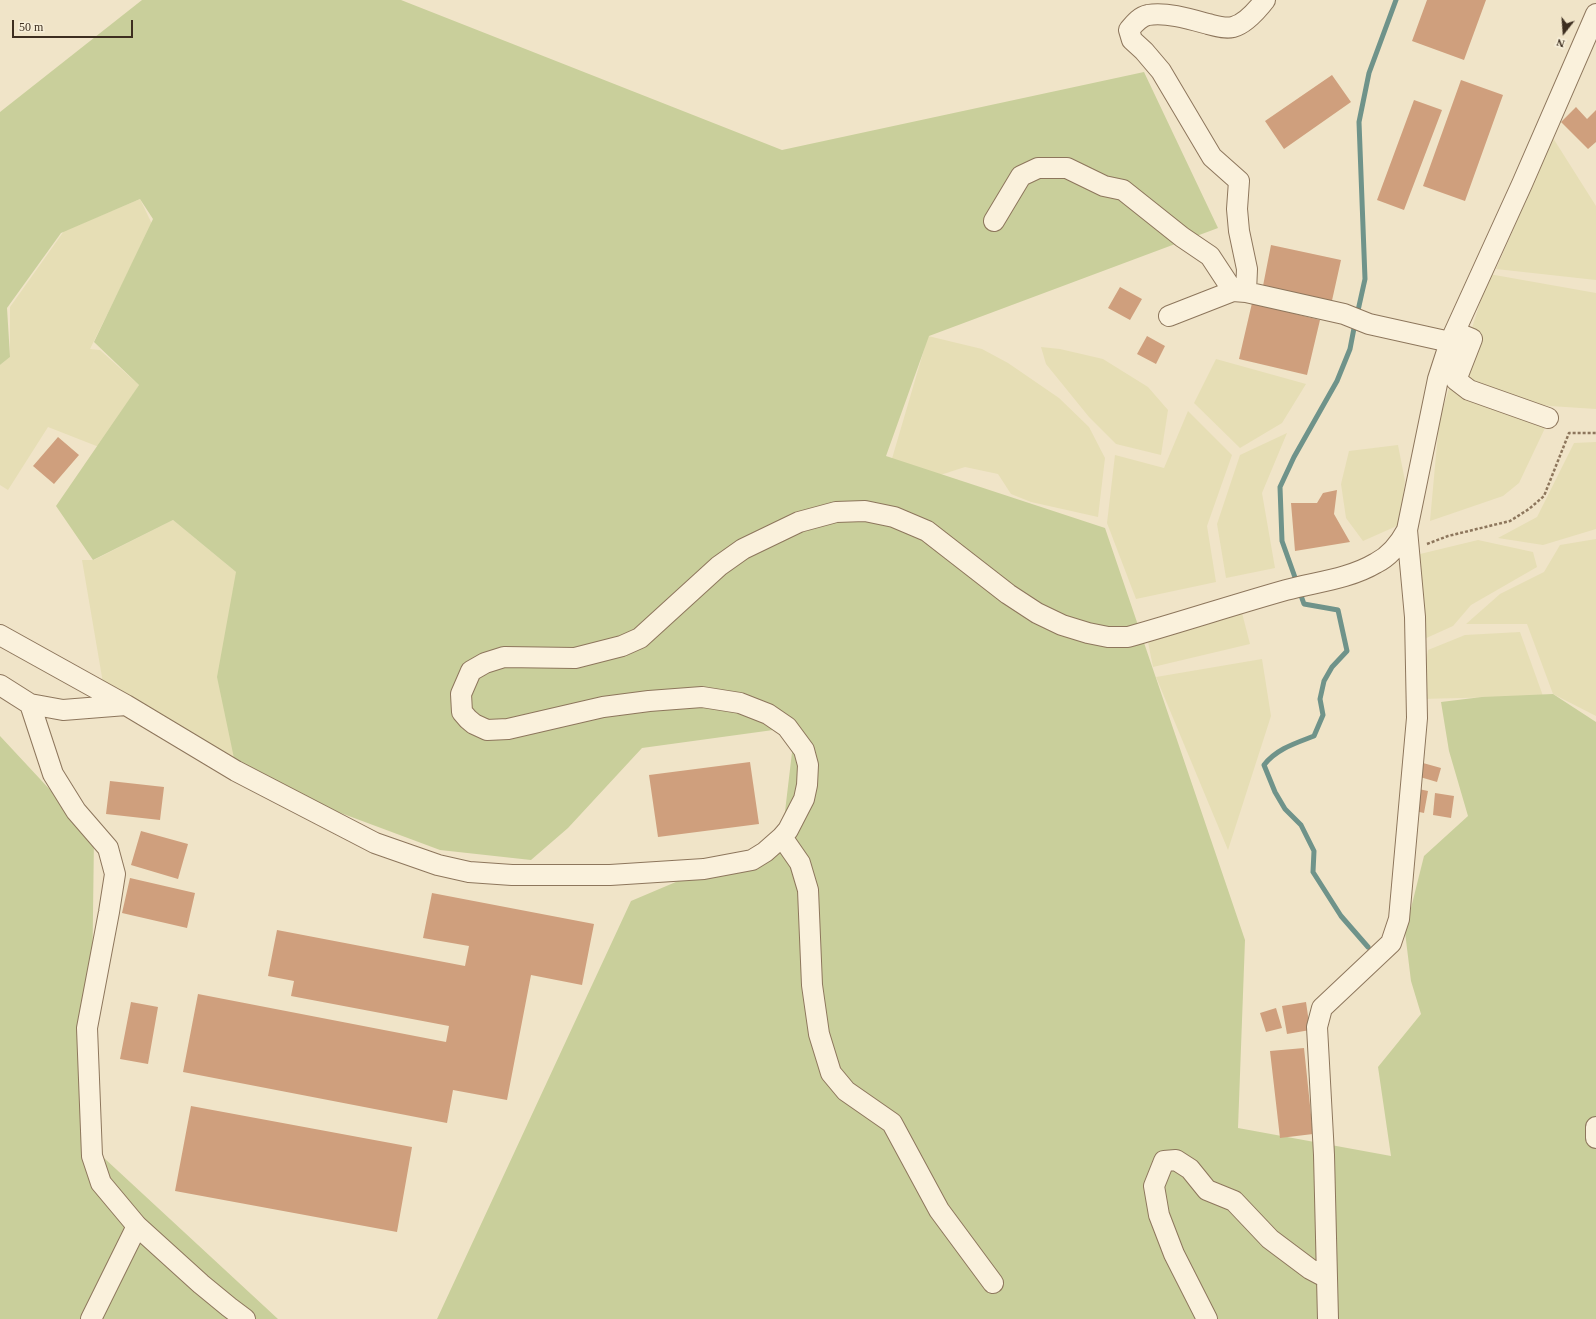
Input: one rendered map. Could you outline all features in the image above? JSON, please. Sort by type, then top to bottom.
[{"type":"street","points":[[1240,291],[1248,269],[1239,231],[1237,209],[1239,181],[1212,157],[1165,77],[1144,51],[1132,40],[1129,30],[1135,22],[1146,15],[1162,15],[1218,27],[1233,27],[1254,14],[1265,0]]},
{"type":"street","points":[[0,635],[126,705],[236,771],[376,843],[438,865],[469,872],[512,875],[610,875],[704,869],[752,860],[765,852],[788,830],[804,799],[807,785],[808,765],[804,750],[787,727],[768,714],[740,703],[702,697],[649,701],[603,707],[508,729],[487,730],[474,724],[462,712],[461,694],[471,671],[484,663],[504,657],[575,658],[622,646],[640,638],[719,566],[743,549],[799,522],[836,512],[865,511],[894,517],[927,531],[1008,594],[1036,613],[1062,625],[1108,637],[1128,637],[1285,590],[1353,574],[1377,563],[1392,551],[1402,540],[1407,530],[1438,379],[1452,337],[1522,184],[1596,14]]},
{"type":"street","points":[[994,221],[1022,176],[1038,168],[1067,168],[1104,186],[1123,190],[1182,237],[1210,256],[1240,291]]},
{"type":"street","points":[[1169,316],[1240,291],[1344,314],[1369,324],[1472,339],[1456,380],[1469,390],[1548,418]]},
{"type":"street","points":[[1328,1319],[1324,1155],[1317,1027],[1322,1008],[1391,943],[1399,920],[1417,718],[1415,617],[1407,530]]},
{"type":"street","points":[[0,685],[30,704],[63,710],[126,705]]},
{"type":"street","points":[[30,704],[52,774],[76,811],[108,848],[115,874],[110,912],[87,1028],[92,1156],[101,1184],[137,1226],[207,1289],[245,1319]]},
{"type":"street","points":[[782,837],[800,864],[808,890],[812,985],[819,1034],[831,1073],[846,1092],[892,1123],[939,1210],[993,1283]]},
{"type":"street","points":[[1596,1127],[1596,1138]]},
{"type":"street","points":[[1207,1319],[1174,1254],[1159,1215],[1154,1186],[1164,1161],[1176,1160],[1190,1169],[1207,1190],[1234,1201],[1270,1239],[1310,1269],[1327,1278]]},
{"type":"street","points":[[91,1319],[137,1226]]},
{"type":"path","points":[[1409,550],[1448,536],[1510,521],[1529,509],[1544,496],[1568,433],[1596,433]]},
{"type":"shaded area","points":[[1553,138],[1596,206],[1596,280],[1496,269]]},
{"type":"shaded area","points":[[140,199],[152,224],[90,349],[100,350],[139,385],[99,447],[48,427],[8,490],[0,485],[0,365],[10,357],[10,307],[64,231]]},
{"type":"shaded area","points":[[1489,274],[1596,293],[1596,409],[1550,406],[1514,401],[1466,377],[1472,328]]},
{"type":"shaded area","points":[[928,336],[982,349],[1008,363],[1059,398],[1089,427],[1105,458],[1098,517],[1031,502],[1011,494],[998,474],[965,467],[928,479],[891,462]]},
{"type":"shaded area","points":[[1041,347],[1060,349],[1103,359],[1148,387],[1168,410],[1161,455],[1116,444],[1089,417],[1046,364]]},
{"type":"shaded area","points":[[1216,359],[1306,384],[1282,423],[1240,448],[1194,403]]},
{"type":"shaded area","points":[[1450,385],[1546,426],[1519,483],[1503,496],[1430,521],[1439,422]]},
{"type":"shaded area","points":[[1188,411],[1232,455],[1207,526],[1216,582],[1136,599],[1107,523],[1115,455],[1164,468]]},
{"type":"shaded area","points":[[1287,433],[1262,493],[1275,568],[1226,578],[1217,524],[1240,455]]},
{"type":"shaded area","points":[[1596,442],[1596,529],[1543,545],[1498,538],[1537,517],[1574,443]]},
{"type":"shaded area","points":[[1398,445],[1405,481],[1399,525],[1363,541],[1346,518],[1341,484],[1349,451]]},
{"type":"shaded area","points":[[173,520],[236,572],[235,763],[103,683],[82,560],[94,560]]},
{"type":"shaded area","points":[[1596,539],[1596,716],[1553,694],[1527,624],[1466,624],[1500,594],[1544,572],[1560,545]]},
{"type":"shaded area","points":[[1478,540],[1533,552],[1537,567],[1471,605],[1453,626],[1422,640],[1424,607],[1420,554]]},
{"type":"shaded area","points":[[1241,609],[1250,644],[1153,667],[1147,637]]},
{"type":"shaded area","points":[[1520,632],[1543,696],[1420,699],[1428,650],[1465,635]]},
{"type":"shaded area","points":[[1262,659],[1271,716],[1228,850],[1156,677]]},
{"type":"green space","points":[[142,0],[401,0],[782,150],[1144,72],[1218,228],[929,336],[886,456],[1105,528],[1245,940],[1238,1128],[1391,1156],[1378,1067],[1421,1014],[1411,981],[1405,932],[1424,856],[1468,816],[1449,751],[1441,702],[1482,697],[1553,694],[1596,722],[1596,1319],[437,1319],[631,901],[782,837],[795,727],[642,748],[568,828],[531,860],[440,850],[338,812],[235,763],[217,677],[236,572],[173,520],[93,560],[56,506],[139,385],[94,342],[153,219],[140,199],[61,233],[7,308],[10,357],[0,365],[0,112]]},
{"type":"green space","points":[[0,736],[94,837],[90,1145],[278,1319],[0,1319]]},
{"type":"building","points":[[1427,0],[1486,0],[1464,60],[1412,41]]},
{"type":"building","points":[[1332,75],[1351,102],[1284,149],[1265,121]]},
{"type":"building","points":[[1461,80],[1503,95],[1465,201],[1423,186]]},
{"type":"building","points":[[1414,100],[1442,110],[1404,210],[1377,200]]},
{"type":"building","points":[[1576,107],[1587,119],[1596,110],[1596,142],[1588,149],[1561,122]]},
{"type":"building","points":[[1271,245],[1341,260],[1331,305],[1262,291]]},
{"type":"building","points":[[1120,287],[1142,299],[1130,320],[1108,308]]},
{"type":"building","points":[[1252,303],[1320,320],[1307,375],[1239,359]]},
{"type":"building","points":[[1147,336],[1165,346],[1156,364],[1137,354]]},
{"type":"building","points":[[58,437],[79,455],[54,484],[33,466]]},
{"type":"building","points":[[1337,490],[1334,514],[1350,542],[1295,551],[1291,503],[1317,503],[1323,493]]},
{"type":"building","points":[[750,762],[759,824],[658,837],[649,775]]},
{"type":"building","points":[[1423,763],[1441,768],[1437,782],[1420,777]]},
{"type":"building","points":[[110,781],[164,787],[160,820],[106,814]]},
{"type":"building","points":[[1414,788],[1428,791],[1424,813],[1410,810]]},
{"type":"building","points":[[1435,793],[1454,796],[1451,818],[1433,815]]},
{"type":"building","points":[[141,831],[188,844],[178,879],[131,865]]},
{"type":"building","points":[[130,878],[195,893],[187,928],[122,913]]},
{"type":"building","points":[[432,893],[594,924],[582,985],[531,975],[507,1100],[453,1090],[447,1123],[183,1072],[198,994],[446,1042],[449,1026],[291,996],[294,981],[268,976],[277,930],[465,966],[469,946],[423,938]]},
{"type":"building","points":[[131,1002],[158,1007],[148,1064],[120,1059]]},
{"type":"building","points":[[1306,1002],[1310,1030],[1287,1034],[1282,1006]]},
{"type":"building","points":[[1276,1008],[1282,1028],[1266,1032],[1260,1013]]},
{"type":"building","points":[[1304,1048],[1313,1134],[1280,1138],[1270,1051]]},
{"type":"building","points":[[191,1106],[412,1147],[397,1232],[175,1191]]},
{"type":"waterway","points":[[1357,315],[1365,279],[1359,122],[1369,73],[1396,0]]},
{"type":"waterway","points":[[1297,583],[1282,541],[1280,487],[1294,457],[1337,381],[1350,349],[1355,323]]},
{"type":"waterway","points":[[1299,590],[1304,604],[1338,610],[1347,651],[1332,667],[1324,681],[1320,699],[1323,715],[1314,736],[1280,751],[1269,759],[1264,765],[1275,792],[1285,809],[1301,825],[1314,851],[1313,872],[1341,916],[1368,947]]}]
